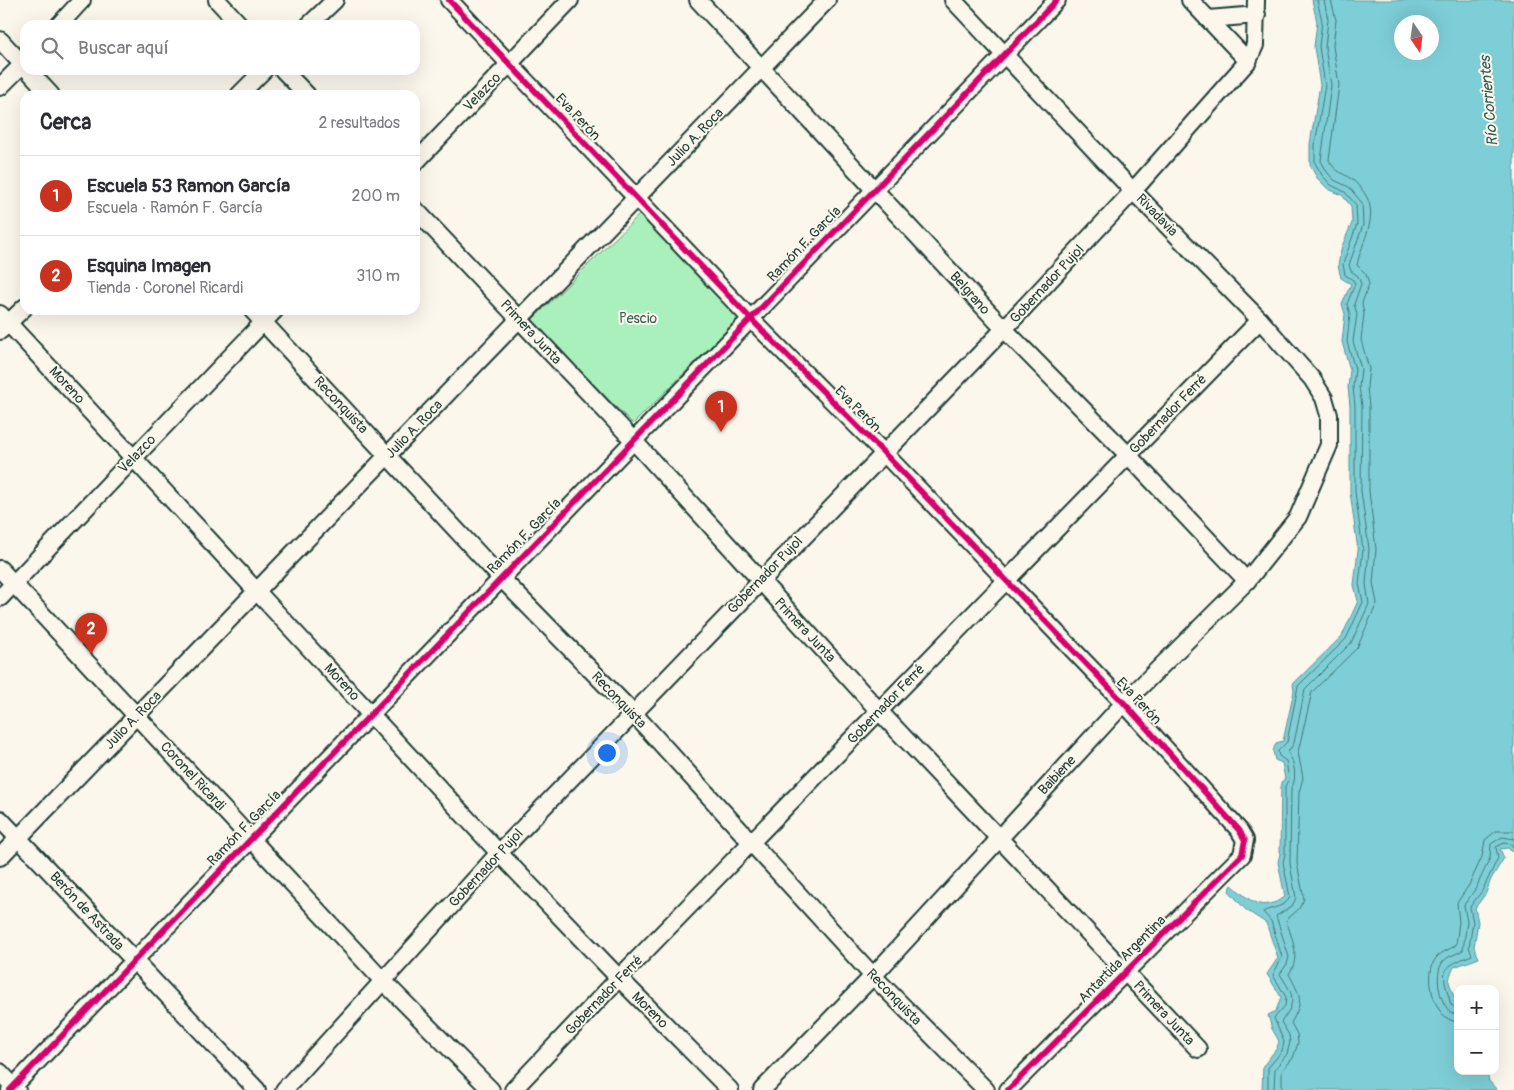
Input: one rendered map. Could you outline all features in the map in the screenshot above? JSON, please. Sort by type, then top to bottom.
[{"type":"street","points":[[64,20],[82,0]]},
{"type":"street","points":[[216,0],[235,20]]},
{"type":"street","points":[[314,20],[335,0]]},
{"type":"street","name":"Eva Perón","points":[[449,0],[750,318],[884,452],[1124,703],[1239,830],[1245,840]]},
{"type":"street","name":"Velazco","points":[[420,158],[570,0]]},
{"type":"street","name":"Belgrano","points":[[698,0],[875,188],[1004,330],[1128,455],[1247,581]]},
{"type":"street","name":"Julio A. Roca","points":[[0,857],[828,0]]},
{"type":"street","name":"Rivadavia","points":[[953,0],[1134,192],[1260,320],[1312,379],[1324,398],[1330,429],[1329,445]]},
{"type":"street","name":"Ramón F. García","points":[[14,1089],[134,960],[1056,0]]},
{"type":"street","points":[[1190,0],[1248,61],[1255,45],[1257,8],[1208,18]]},
{"type":"street","points":[[0,40],[20,61]]},
{"type":"street","name":"Gobernador Pujol","points":[[284,1090],[499,853],[634,714],[759,581],[1004,330],[1134,192],[1248,61]]},
{"type":"street","points":[[0,87],[20,70]]},
{"type":"street","points":[[33,75],[47,90]]},
{"type":"street","points":[[244,90],[259,75]]},
{"type":"street","points":[[288,75],[302,90]]},
{"type":"street","name":"Primera Junta","points":[[420,214],[633,440],[879,711],[1198,1049]]},
{"type":"street","points":[[3,322],[20,310]]},
{"type":"street","name":"Reconquista","points":[[257,315],[501,578],[634,714],[873,976],[986,1090]]},
{"type":"street","name":"Velazco","points":[[0,598],[270,315]]},
{"type":"street","name":"Gobernador Ferré","points":[[514,1090],[619,978],[1260,320]]},
{"type":"street","name":"Moreno","points":[[3,322],[258,590],[499,853],[730,1090]]},
{"type":"street","name":"Baibiene","points":[[762,1090],[873,976],[1124,703],[1247,581],[1298,517],[1329,445]]},
{"type":"street","name":"Coronel Ricardi","points":[[0,569],[383,981],[491,1090]]},
{"type":"street","name":"Berón de Astrada","points":[[0,819],[257,1090]]},
{"type":"street","name":"Antartida Argentina","points":[[1008,1090],[1242,855],[1245,840]]},
{"type":"street","points":[[0,1072],[14,1089]]},
{"type":"green space","name":"Pescio","points":[[642,212],[744,314],[633,424],[531,321]]},
{"type":"water","name":"Río Corrientes","points":[[1312,0],[1514,0],[1514,854],[1508,848],[1500,849],[1504,858],[1491,879],[1486,893],[1475,908],[1478,922],[1474,947],[1479,958],[1454,967],[1449,982],[1454,996],[1454,1075],[1487,1075],[1489,1081],[1497,1090],[1262,1090],[1263,1066],[1277,1048],[1279,1041],[1272,1029],[1268,1015],[1276,1011],[1281,997],[1267,974],[1278,958],[1266,923],[1246,910],[1229,891],[1232,885],[1251,900],[1262,904],[1276,902],[1285,897],[1278,862],[1280,854],[1281,782],[1285,779],[1282,763],[1275,760],[1273,751],[1276,743],[1283,741],[1294,691],[1293,684],[1342,636],[1358,601],[1354,585],[1358,550],[1350,492],[1350,406],[1348,387],[1350,370],[1342,342],[1345,314],[1342,304],[1351,284],[1341,278],[1338,265],[1342,246],[1352,223],[1351,206],[1342,195],[1328,189],[1317,178],[1310,165],[1310,144],[1320,85],[1314,47],[1317,22]]},
{"type":"cycle path","points":[[449,0],[750,318],[883,452],[1124,703],[1239,830],[1245,840],[1242,855],[1008,1090]]},
{"type":"cycle path","points":[[10,1090],[1057,0]]},
{"type":"place","name":"Escuela 53 Ramon García","points":[[721,432]]},
{"type":"place","name":"Esquina Imagen","points":[[91,654]]}]
